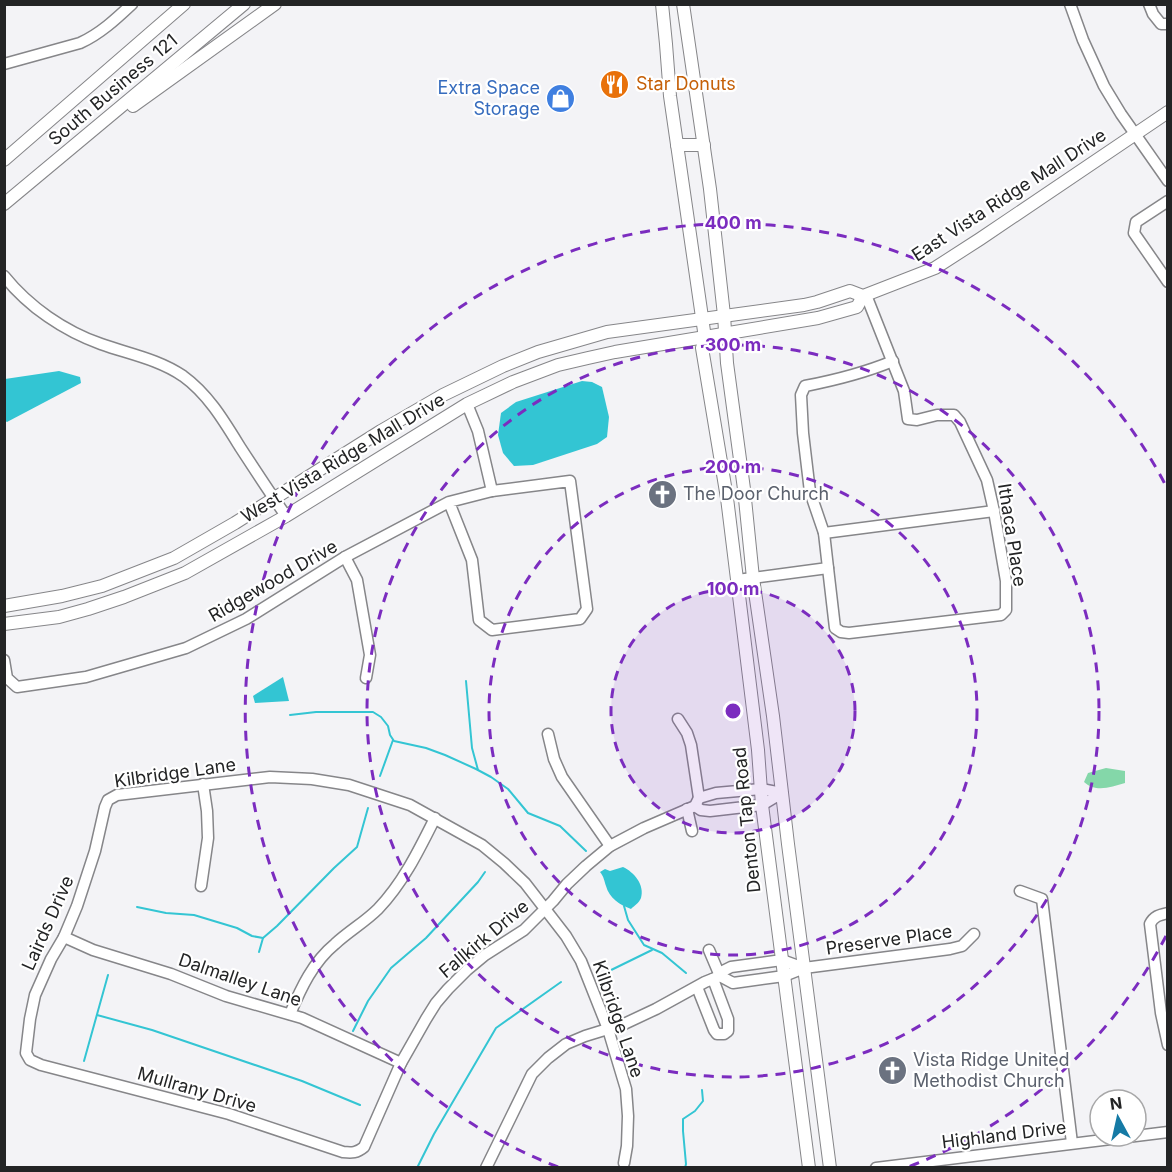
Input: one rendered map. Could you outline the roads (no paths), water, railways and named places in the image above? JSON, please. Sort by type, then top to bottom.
[{"type":"main road","name":"South Business 121","points":[[4,160],[184,4]]},
{"type":"main road","name":"South Business 121","points":[[4,204],[244,4]]},
{"type":"main road","points":[[61,157],[70,154],[83,142],[275,4]]},
{"type":"main road","name":"Denton Tap Road","points":[[662,4],[670,96],[705,338],[702,348],[727,498],[758,750],[762,805],[809,1167]]},
{"type":"main road","name":"Denton Tap Road","points":[[682,4],[704,145],[753,578],[830,1167]]},
{"type":"main road","name":"East Vista Ridge Mall Drive","points":[[705,338],[818,318],[857,307],[865,295],[935,268],[1167,112]]},
{"type":"main road","points":[[677,145],[704,145]]},
{"type":"main road","name":"East Vista Ridge Mall Drive","points":[[702,319],[804,305],[850,291],[865,295]]},
{"type":"main road","name":"West Vista Ridge Mall Drive","points":[[4,606],[102,586],[174,558],[274,499],[381,431],[466,383],[538,352],[607,332],[702,319]]},
{"type":"main road","name":"West Vista Ridge Mall Drive","points":[[4,624],[59,617],[97,606],[185,573],[286,516],[467,404],[513,382],[558,365],[615,352],[705,338]]},
{"type":"main road","points":[[466,383],[467,404]]},
{"type":"street","points":[[4,64],[89,39],[108,26],[132,4]]},
{"type":"street","points":[[1070,4],[1104,86],[1167,181]]},
{"type":"street","points":[[1149,4],[1153,14],[1164,24]]},
{"type":"street","points":[[1167,201],[1136,222],[1134,233],[1167,282]]},
{"type":"street","points":[[4,276],[18,293],[76,334],[163,364],[183,376],[219,413],[286,516]]},
{"type":"street","name":"Ithaca Place","points":[[828,568],[835,628],[841,633],[1001,615],[1006,610],[1005,581],[987,480],[960,422],[954,415],[908,419],[904,391],[865,295]]},
{"type":"street","points":[[737,580],[828,568],[825,533],[810,492],[802,433],[801,395],[806,386],[866,372],[893,361]]},
{"type":"street","points":[[467,404],[478,430],[492,490]]},
{"type":"street","name":"Ridgewood Drive","points":[[4,660],[7,678],[17,687],[86,677],[186,648],[246,619],[345,557],[449,502],[492,490],[570,481],[587,609],[580,619],[492,630],[479,620],[472,560],[449,502]]},
{"type":"street","points":[[825,533],[994,512]]},
{"type":"street","points":[[345,557],[357,580],[370,655],[366,678]]},
{"type":"street","points":[[678,719],[691,745],[694,805],[692,831]]},
{"type":"street","points":[[548,734],[554,759],[562,777],[610,846]]},
{"type":"street","name":"Kilbridge Lane","points":[[108,800],[117,795],[270,777],[312,779],[349,785],[410,805],[482,845],[525,883],[566,936],[581,961],[608,1029],[626,1089],[628,1116],[624,1163]]},
{"type":"street","points":[[201,886],[208,838],[203,784]]},
{"type":"street","name":"Fallkirk Drive","points":[[354,1153],[364,1147],[401,1063],[436,1003],[467,970],[485,955],[524,930],[586,866],[610,846],[716,793],[761,789],[782,793]]},
{"type":"street","points":[[694,805],[701,810],[710,811],[762,805],[782,793]]},
{"type":"street","name":"Lairds Drive","points":[[30,1060],[26,1053],[35,995],[77,906],[95,851],[108,800]]},
{"type":"street","points":[[290,1014],[315,965],[334,944],[377,910],[394,890],[435,818]]},
{"type":"street","points":[[1020,891],[1042,899],[1072,1143]]},
{"type":"street","points":[[1167,914],[1153,918],[1150,924],[1167,1045]]},
{"type":"street","name":"Preserve Place","points":[[804,968],[962,946],[974,934]]},
{"type":"street","name":"Dalmalley Lane","points":[[64,937],[93,950],[171,974],[226,996],[302,1018],[401,1063]]},
{"type":"street","points":[[697,987],[714,1030],[717,1034],[724,1034],[728,1031],[729,1019],[709,950]]},
{"type":"street","points":[[486,1167],[532,1074],[566,1044],[624,1024],[716,978],[731,967],[782,960],[804,968]]},
{"type":"street","points":[[716,978],[733,983],[784,976],[804,968]]},
{"type":"street","name":"Mullrany Drive","points":[[30,1060],[41,1065],[229,1114],[343,1152],[354,1153]]},
{"type":"street","name":"Highland Drive","points":[[876,1167],[1167,1132]]},
{"type":"water","points":[[59,371],[80,377],[81,383],[5,421],[5,379]]},
{"type":"water","points":[[582,381],[592,382],[602,387],[609,417],[607,437],[597,444],[533,465],[514,466],[503,453],[498,435],[501,413],[516,402]]},
{"type":"water","points":[[283,677],[289,701],[255,703],[253,696]]},
{"type":"water","points":[[623,867],[635,876],[642,893],[638,903],[631,909],[612,897],[600,872],[605,869],[610,871]]},
{"type":"waterway","points":[[466,681],[472,748],[478,770]]},
{"type":"waterway","points":[[290,715],[316,712],[373,712],[381,717],[388,726],[394,741],[445,755],[491,777],[508,789],[528,813],[560,826],[586,851]]},
{"type":"waterway","points":[[380,776],[393,740]]},
{"type":"waterway","points":[[259,952],[263,938],[357,847],[368,808]]},
{"type":"waterway","points":[[353,1031],[368,1001],[391,968],[426,938],[485,872]]},
{"type":"waterway","points":[[624,906],[628,920],[644,945],[662,953],[686,973]]},
{"type":"waterway","points":[[137,907],[166,913],[194,915],[263,938]]},
{"type":"waterway","points":[[603,974],[652,950]]},
{"type":"waterway","points":[[84,1061],[108,975]]},
{"type":"waterway","points":[[417,1168],[434,1134],[496,1028],[561,982]]},
{"type":"waterway","points":[[97,1015],[152,1030],[302,1081],[360,1105]]},
{"type":"waterway","points":[[685,1168],[683,1119],[695,1111],[703,1101],[702,1090]]},
{"type":"place","name":"Star Donuts","points":[[615,84]]},
{"type":"place","name":"Extra Space Storage","points":[[561,98]]},
{"type":"place","name":"The Door Church","points":[[662,494]]},
{"type":"place","name":"Vista Ridge United Methodist Church","points":[[892,1070]]}]
